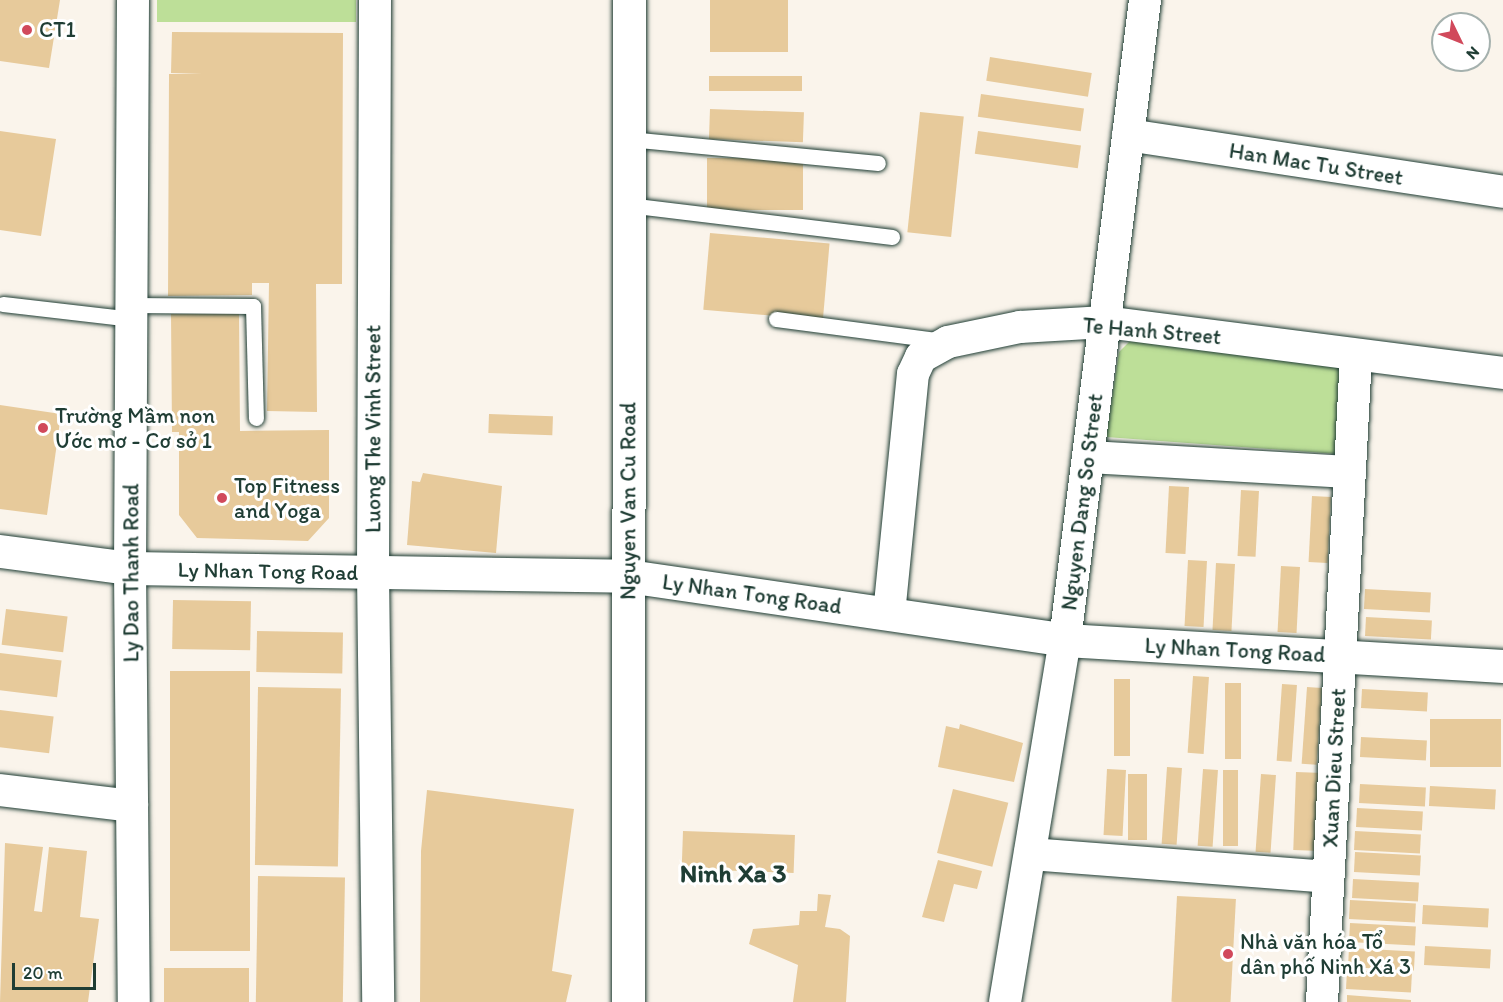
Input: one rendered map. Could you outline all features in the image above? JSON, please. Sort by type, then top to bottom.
[{"type":"street","name":"Ly Dao Thanh Road","points":[[133,0],[130,568],[134,1002]]},
{"type":"street","name":"Luong The Vinh Street","points":[[375,0],[373,573],[378,1002]]},
{"type":"street","name":"Nguyen Van Cu Road","points":[[628,1002],[629,0]]},
{"type":"street","name":"Nguyen Dang So Street","points":[[1005,1002],[1065,640],[1144,0]]},
{"type":"street","name":"Han Mac Tu Street","points":[[1128,135],[1503,192]]},
{"type":"street","name":"Te Hanh Street","points":[[889,614],[913,374],[921,357],[948,342],[1020,327],[1105,322],[1503,373]]},
{"type":"street","name":"Xuan Dieu Street","points":[[1322,1002],[1356,355]]},
{"type":"street","points":[[1088,456],[1350,472]]},
{"type":"street","name":"Ly Nhan Tong Road","points":[[0,551],[130,568],[628,576],[1065,640],[1503,666]]},
{"type":"street","points":[[0,790],[132,806]]},
{"type":"street","points":[[1030,854],[1328,877]]},
{"type":"lane","points":[[629,139],[878,163]]},
{"type":"lane","points":[[628,205],[892,237]]},
{"type":"lane","points":[[3,304],[132,312],[253,306],[256,418]]},
{"type":"lane","points":[[776,319],[948,342]]},
{"type":"green space","points":[[157,0],[356,0],[356,22],[157,22]]},
{"type":"green space","points":[[1131,340],[1343,364],[1337,454],[1106,437],[1119,352]]},
{"type":"building","name":"CT1","points":[[0,0],[60,0],[49,68],[0,61]]},
{"type":"building","points":[[710,0],[788,0],[788,52],[710,52]]},
{"type":"building","points":[[172,32],[343,33],[342,284],[316,284],[317,412],[267,411],[269,283],[252,283],[252,295],[168,296],[169,74],[202,74],[171,73]]},
{"type":"building","points":[[990,57],[1092,73],[1088,97],[986,81]]},
{"type":"building","points":[[709,76],[802,76],[802,91],[709,91]]},
{"type":"building","points":[[981,94],[1084,108],[1081,131],[978,117]]},
{"type":"building","points":[[710,109],[804,112],[803,142],[709,139]]},
{"type":"building","points":[[920,112],[964,117],[951,237],[907,232]]},
{"type":"building","points":[[0,131],[56,139],[41,236],[0,230]]},
{"type":"building","points":[[978,131],[1081,145],[1078,168],[975,154]]},
{"type":"building","points":[[707,158],[803,158],[803,210],[707,210]]},
{"type":"building","points":[[710,233],[830,243],[823,320],[703,310]]},
{"type":"building","points":[[239,313],[240,431],[329,430],[329,518],[308,541],[197,538],[179,515],[179,432],[172,432],[171,314]]},
{"type":"building","points":[[0,405],[61,414],[47,515],[0,509]]},
{"type":"building","points":[[489,414],[553,416],[552,435],[488,433]]},
{"type":"building","points":[[423,473],[502,486],[496,553],[407,545],[412,481],[420,482]]},
{"type":"building","points":[[1169,486],[1189,487],[1185,554],[1165,553]]},
{"type":"building","points":[[1241,490],[1259,491],[1256,557],[1238,556]]},
{"type":"building","points":[[1312,496],[1331,497],[1328,563],[1309,562]]},
{"type":"building","points":[[1188,560],[1207,561],[1204,627],[1185,626]]},
{"type":"building","points":[[1216,563],[1235,564],[1231,631],[1212,630]]},
{"type":"building","points":[[1281,566],[1300,567],[1297,633],[1278,632]]},
{"type":"building","points":[[1365,589],[1431,592],[1430,612],[1364,609]]},
{"type":"building","points":[[173,600],[251,601],[250,650],[172,649]]},
{"type":"building","points":[[6,609],[68,617],[63,652],[2,645]]},
{"type":"building","points":[[1366,617],[1432,620],[1431,639],[1365,636]]},
{"type":"building","points":[[257,631],[343,633],[342,673],[256,672]]},
{"type":"building","points":[[0,653],[62,661],[57,697],[0,690]]},
{"type":"building","points":[[170,671],[250,671],[250,951],[170,951]]},
{"type":"building","points":[[1193,676],[1209,677],[1204,754],[1188,753]]},
{"type":"building","points":[[1114,679],[1130,679],[1130,756],[1114,756]]},
{"type":"building","points":[[1225,683],[1241,683],[1241,759],[1225,759]]},
{"type":"building","points":[[1282,684],[1297,685],[1292,762],[1277,761]]},
{"type":"building","points":[[258,687],[341,688],[338,866],[255,865]]},
{"type":"building","points":[[1307,687],[1322,688],[1317,765],[1302,764]]},
{"type":"building","points":[[1362,689],[1428,692],[1427,711],[1361,708]]},
{"type":"building","points":[[0,710],[54,717],[49,753],[0,747]]},
{"type":"building","points":[[1430,719],[1501,719],[1501,767],[1430,767]]},
{"type":"building","points":[[960,724],[1023,743],[1014,782],[938,767],[946,726],[959,729]]},
{"type":"building","points":[[1361,737],[1427,740],[1426,760],[1360,757]]},
{"type":"building","points":[[1167,767],[1182,768],[1177,845],[1162,844]]},
{"type":"building","points":[[1107,769],[1126,770],[1123,836],[1104,835]]},
{"type":"building","points":[[1203,769],[1218,770],[1213,847],[1198,846]]},
{"type":"building","points":[[1223,770],[1238,770],[1238,846],[1223,846]]},
{"type":"building","points":[[1296,772],[1323,773],[1320,851],[1293,850]]},
{"type":"building","points":[[1128,774],[1147,774],[1147,840],[1128,840]]},
{"type":"building","points":[[1261,774],[1276,775],[1271,853],[1256,852]]},
{"type":"building","points":[[1360,784],[1426,787],[1425,806],[1359,803]]},
{"type":"building","points":[[1430,786],[1496,789],[1495,809],[1429,806]]},
{"type":"building","points":[[953,789],[1008,803],[992,867],[937,853]]},
{"type":"building","points":[[427,790],[574,809],[552,971],[572,975],[566,1002],[420,1002],[421,851]]},
{"type":"building","points":[[1357,808],[1423,811],[1422,830],[1356,827]]},
{"type":"building","points":[[683,831],[795,835],[794,873],[682,869]]},
{"type":"building","points":[[1355,831],[1421,834],[1420,853],[1354,850]]},
{"type":"building","points":[[5,843],[43,847],[34,911],[42,912],[49,847],[87,851],[80,917],[99,919],[88,1002],[0,1002]]},
{"type":"building","points":[[1355,852],[1421,855],[1420,875],[1354,872]]},
{"type":"building","points":[[938,860],[982,871],[977,889],[954,884],[944,922],[922,917]]},
{"type":"building","points":[[258,876],[345,878],[343,1002],[256,1002]]},
{"type":"building","points":[[1353,879],[1419,882],[1418,901],[1352,898]]},
{"type":"building","points":[[818,894],[831,895],[825,927],[840,929],[850,936],[846,1002],[793,1002],[798,965],[749,944],[753,929],[799,925],[800,911],[817,911]]},
{"type":"building","points":[[1177,896],[1236,899],[1231,1002],[1171,1002]]},
{"type":"building","points":[[1350,900],[1416,903],[1415,922],[1349,919]]},
{"type":"building","points":[[1423,905],[1489,908],[1488,927],[1422,924]]},
{"type":"building","points":[[1350,923],[1416,926],[1415,945],[1349,942]]},
{"type":"building","points":[[1425,946],[1491,949],[1490,968],[1424,965]]},
{"type":"building","points":[[1349,948],[1415,951],[1414,970],[1348,967]]},
{"type":"building","points":[[164,968],[249,968],[249,1002],[164,1002]]},
{"type":"building","points":[[1347,970],[1412,973],[1411,992],[1346,989]]},
{"type":"building","points":[[1347,995],[1411,1000],[1411,1002],[1347,1002]]},
{"type":"place","name":"CT1","points":[[27,30]]},
{"type":"place","name":"Trường Mầm non Ước mơ - Cơ sở 1","points":[[43,428]]},
{"type":"place","name":"Top Fitness and Yoga","points":[[222,498]]},
{"type":"place","name":"Nhà văn hóa Tổ dân phố Ninh Xá 3","points":[[1228,954]]},
{"type":"district","name":"Ninh Xa 3","points":[[733,874]]}]
